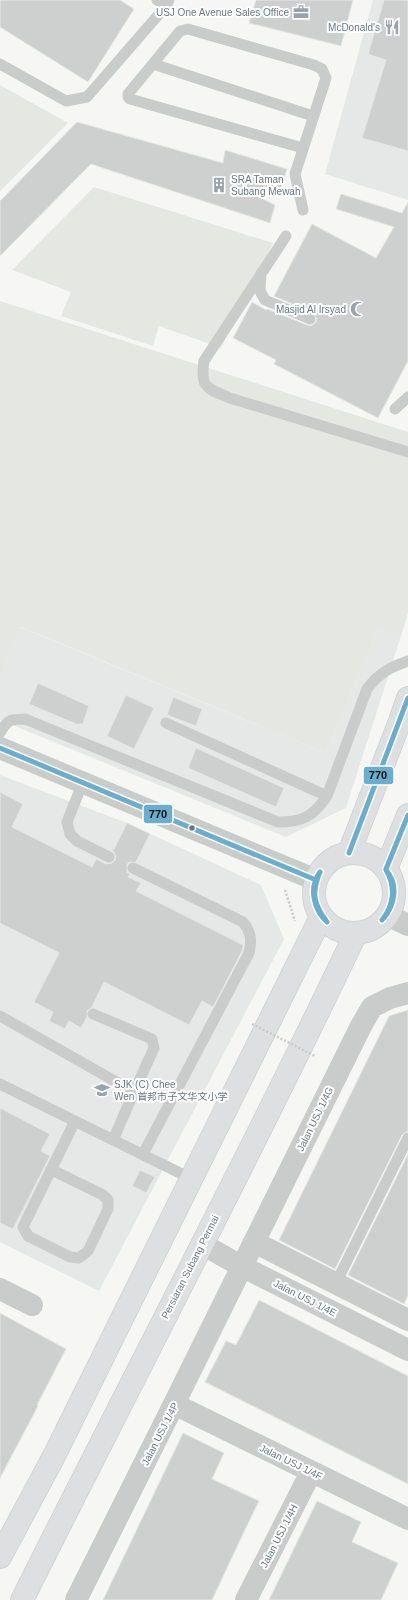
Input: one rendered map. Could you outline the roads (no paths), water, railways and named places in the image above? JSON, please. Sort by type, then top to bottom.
[{"type":"main road","points":[[349,853],[408,698]]},
{"type":"main road","points":[[386,869],[408,815]]},
{"type":"main road","points":[[349,853],[360,853],[370,856],[386,869],[392,880],[394,892],[393,904],[382,922],[365,932],[346,932],[336,929],[328,924],[321,917],[314,899],[316,880],[321,870],[338,856],[349,853]]},
{"type":"main road","points":[[0,1557],[53,1458],[321,917]]},
{"type":"main road","name":"Persiaran Subang Permai","points":[[22,1600],[315,1019],[356,933]]},
{"type":"street","points":[[0,748],[316,880]]},
{"type":"street","points":[[387,915],[408,925]]},
{"type":"street","name":"Jalan USJ 1/4G","points":[[242,1266],[361,1026],[372,1007],[390,998],[408,993]]},
{"type":"street","points":[[254,1242],[408,1320]]},
{"type":"street","name":"Jalan USJ 1/4E","points":[[202,1244],[242,1266],[408,1350]]},
{"type":"street","name":"Jalan USJ 1/4P","points":[[76,1600],[242,1266]]},
{"type":"street","points":[[0,1289],[32,1306]]},
{"type":"street","name":"Jalan USJ 1/4F","points":[[174,1404],[408,1519]]},
{"type":"street","name":"Jalan USJ 1/4H","points":[[246,1600],[311,1472]]},
{"type":"lane","points":[[0,64],[66,101],[87,97],[164,2]]},
{"type":"lane","points":[[303,148],[130,99],[128,94],[180,31],[188,29],[314,65],[322,69],[326,78],[295,174],[303,210]]},
{"type":"lane","points":[[153,64],[313,116]]},
{"type":"lane","points":[[286,236],[204,362],[202,377],[208,388],[230,398],[408,452]]},
{"type":"lane","points":[[261,273],[260,291],[265,300],[310,319]]},
{"type":"lane","points":[[395,409],[408,397]]},
{"type":"lane","points":[[0,733],[5,723],[13,719],[25,719],[278,822],[292,822],[307,818],[319,809],[327,796],[367,689],[375,678],[408,661]]},
{"type":"lane","points":[[166,723],[327,796]]},
{"type":"lane","points":[[83,782],[67,822],[70,834],[77,841],[110,857]]},
{"type":"lane","points":[[133,868],[243,922],[250,931],[251,942],[249,953],[143,1154]]},
{"type":"lane","points":[[92,1014],[152,1039],[154,1048],[113,1140]]},
{"type":"lane","points":[[0,1016],[134,1092]]},
{"type":"lane","points":[[0,1084],[192,1179]]},
{"type":"lane","points":[[52,1170],[103,1195],[108,1200],[108,1209],[88,1251],[79,1258],[70,1257],[28,1236],[24,1227],[75,1121]]},
{"type":"lane","points":[[336,1283],[408,1138]]},
{"type":"place","name":"USJ One Avenue Sales Office","points":[[301,12]]},
{"type":"place","name":"McDonald's","points":[[392,27]]},
{"type":"place","name":"SRA Taman Subang Mewah","points":[[219,185]]},
{"type":"place","name":"Masjid Al Irsyad","points":[[358,309]]},
{"type":"place","name":"SJK (C) Chee Wen 首邦市子文华文小学","points":[[102,1090]]}]
